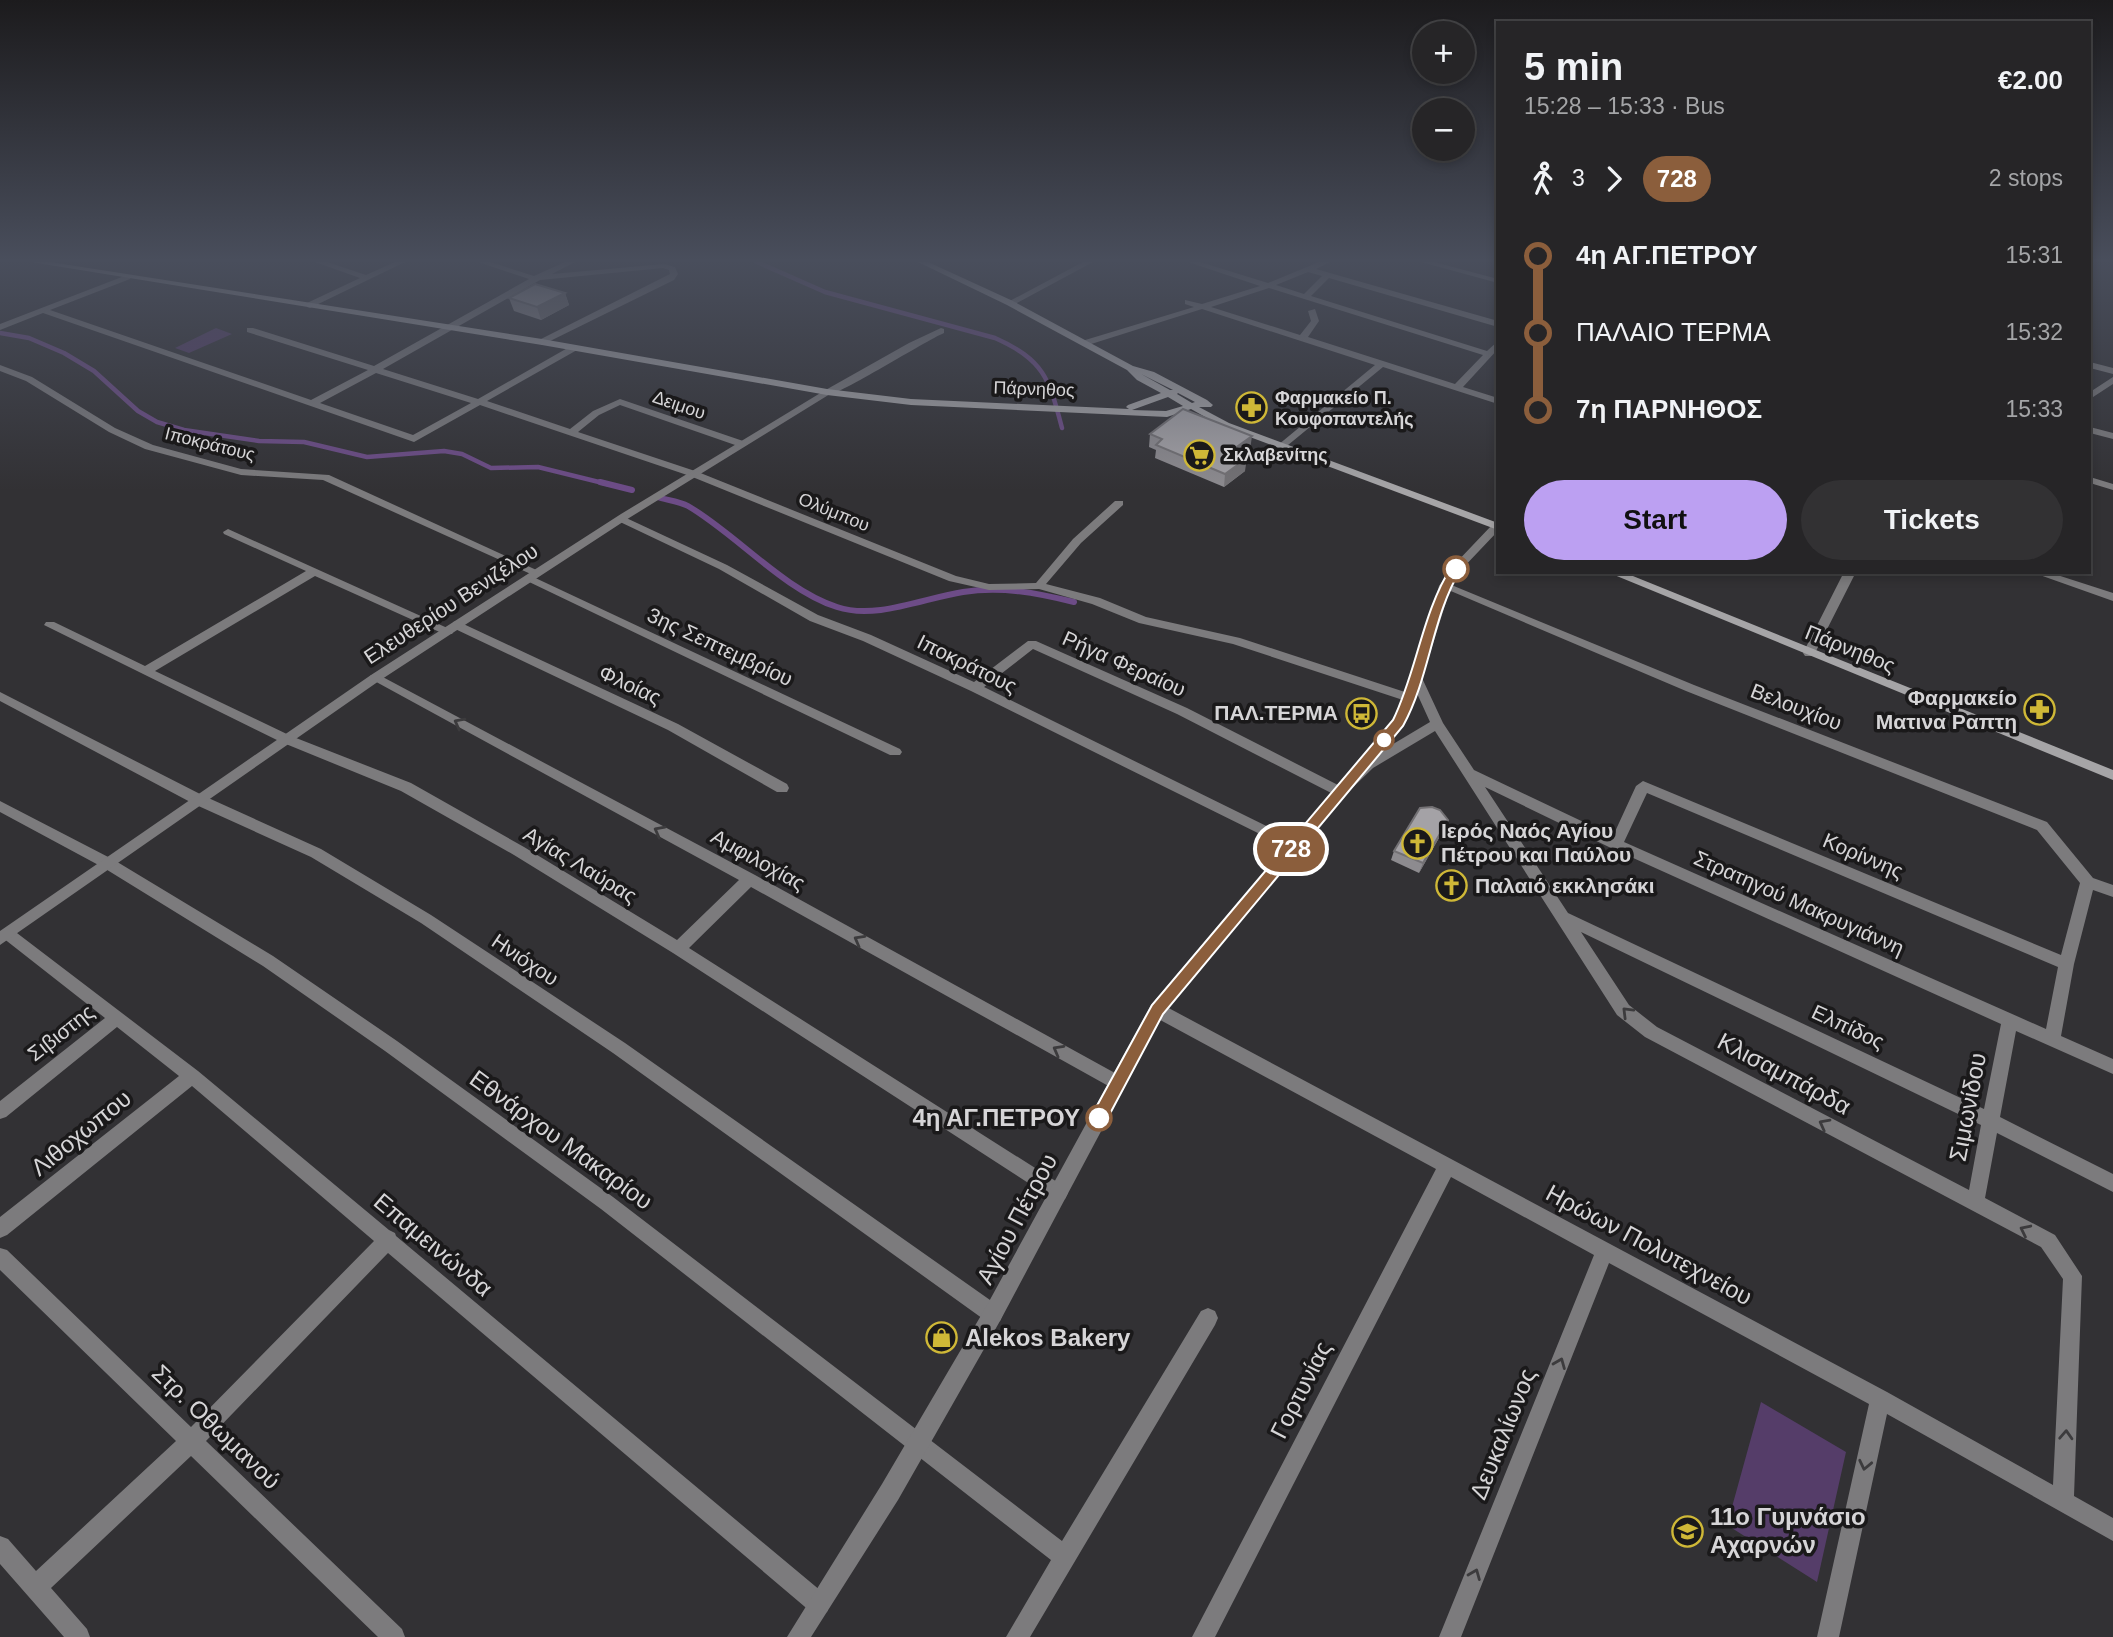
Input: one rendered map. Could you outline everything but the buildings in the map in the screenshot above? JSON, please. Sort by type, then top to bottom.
[{"type":"main road","name":"Πάρνηθος","points":[[517,338],[827,392],[911,402],[1167,414],[1204,402]]},
{"type":"main road","points":[[1078,338],[1130,368],[1152,374],[1204,402],[1254,434]]},
{"type":"main road","points":[[1130,368],[1140,379],[1192,408],[1282,447],[1496,527]]},
{"type":"main road","name":"Πάρνηθος","points":[[1119,410],[1146,404],[1180,390]]},
{"type":"main road","name":"Πάρνηθος","points":[[1617,574],[2113,775]]},
{"type":"street","points":[[124,338],[414,439],[574,348]]},
{"type":"street","name":"Ολύμπου","points":[[278,338],[380,369],[694,474],[953,579],[989,587],[1040,586],[1096,601],[1143,620],[1236,641],[1410,698]]},
{"type":"street","points":[[313,403],[380,369],[429,338]]},
{"type":"street","points":[[542,342],[549,338]]},
{"type":"street","name":"Ελευθερίου Βενιζέλου","points":[[4,937],[286,738],[533,575],[827,392],[861,379],[922,338]]},
{"type":"street","points":[[1085,343],[1100,338]]},
{"type":"street","points":[[1437,338],[1488,354]]},
{"type":"street","points":[[1302,339],[1496,400]]},
{"type":"street","points":[[1457,388],[1496,346]]},
{"type":"street","points":[[1282,447],[1382,364]]},
{"type":"street","points":[[2091,365],[2113,371]]},
{"type":"street","name":"Ιποκράτους","points":[[0,368],[29,379],[112,430],[149,447],[241,472],[325,477],[533,575]]},
{"type":"street","points":[[2091,395],[2113,380]]},
{"type":"street","name":"Δειμου","points":[[572,432],[596,413],[620,402],[743,444]]},
{"type":"street","points":[[2091,430],[2113,436]]},
{"type":"street","points":[[2091,480],[2113,487]]},
{"type":"street","points":[[1040,586],[1076,541],[1119,503]]},
{"type":"street","name":"Ιποκράτους","points":[[622,519],[723,567],[814,618],[867,638],[975,688],[1294,846]]},
{"type":"street","name":"Αγίου Πέτρου","points":[[798,1637],[919,1442],[993,1314],[1157,1010],[1398,723],[1410,698],[1445,586],[1456,569],[1496,528]]},
{"type":"street","name":"Φλοίας","points":[[228,532],[453,628],[673,727],[782,788]]},
{"type":"street","points":[[146,671],[315,571]]},
{"type":"street","points":[[1809,653],[1849,574]]},
{"type":"street","points":[[2042,574],[2113,597]]},
{"type":"street","name":"3ης Σεπτεμβρίου","points":[[533,575],[895,752]]},
{"type":"street","name":"Βελουχίου","points":[[1445,586],[1690,688],[2042,826],[2088,882]]},
{"type":"street","name":"Αγίας Λαύρας","points":[[50,625],[286,738],[406,787],[519,851],[678,949],[1059,1192]]},
{"type":"street","name":"Ρήγα Φεραίου","points":[[975,688],[1032,644],[1182,711],[1339,792]]},
{"type":"street","name":"Κλισαμπάρδα","points":[[1420,661],[1416,678],[1437,724],[1623,1010],[1651,1032],[2048,1241],[2073,1276],[2063,1503]]},
{"type":"street","name":"Αμφιλοχίας","points":[[375,678],[750,879],[1118,1083]]},
{"type":"street","name":"Ηνιόχου","points":[[0,696],[199,800],[316,853],[426,919],[620,1048],[993,1314]]},
{"type":"street","points":[[1339,792],[1368,765],[1437,724]]},
{"type":"street","name":"Στρατηγού Μακρυγιάννη","points":[[1469,773],[1616,844],[2113,1067]]},
{"type":"street","name":"Κορίννης","points":[[1616,844],[1643,786],[2066,964]]},
{"type":"street","name":"Εθνάρχου Μακαρίου","points":[[3,812],[109,864],[268,961],[402,1054],[607,1203],[1064,1556]]},
{"type":"street","points":[[678,949],[750,879]]},
{"type":"street","points":[[2052,1038],[2066,964],[2088,882],[2113,891]]},
{"type":"street","name":"Ελπίδος","points":[[1561,916],[1989,1120],[2113,1183]]},
{"type":"street","name":"Επαμεινώνδα","points":[[4,937],[192,1076],[819,1604]]},
{"type":"street","name":"Ηρώων Πολυτεχνείου","points":[[1157,1010],[1880,1399],[2113,1530]]},
{"type":"street","name":"Σιβιστης","points":[[0,1111],[117,1018]]},
{"type":"street","name":"Σιμωνίδου","points":[[1975,1203],[2010,1020]]},
{"type":"street","name":"Λιθοχωπου","points":[[0,1229],[192,1076]]},
{"type":"street","name":"Γορτυνίας","points":[[1209,1634],[1447,1166]]},
{"type":"street","points":[[35,1587],[193,1440],[388,1239]]},
{"type":"street","name":"Δευκαλίωνος","points":[[1450,1637],[1605,1251]]},
{"type":"street","name":"Στρ. Οθωμανού","points":[[0,1257],[193,1440],[394,1637]]},
{"type":"street","points":[[1017,1637],[1208,1318]]},
{"type":"street","points":[[1828,1637],[1880,1399]]},
{"type":"street","points":[[0,1547],[79,1637]]},
{"type":"shaded area","points":[[195,338],[222,338],[189,353],[175,348]]},
{"type":"shaded area","points":[[1761,1402],[1846,1452],[1817,1582],[1727,1525]]},
{"type":"waterway","points":[[30,338],[64,353],[94,371],[138,411],[157,422],[184,430],[259,441],[304,442],[367,457],[444,451],[462,454],[491,468],[538,467],[607,484]]},
{"type":"waterway","points":[[996,338],[1024,354],[1042,372],[1053,396],[1062,428]]},
{"type":"waterway","points":[[600,482],[632,490]]},
{"type":"waterway","points":[[657,497],[688,506],[798,588],[837,607],[884,610],[977,590],[1033,593],[1074,602]]},
{"type":"bus line","name":"728","points":[[1099,1118],[1157,1010],[1224,934],[1278,865],[1398,723],[1410,698],[1445,586],[1456,569]]},
{"type":"place","name":"Φαρμακείο Π. Κουφοπαντελής","points":[[1252,408]]},
{"type":"place","name":"Σκλαβενίτης","points":[[1200,455]]},
{"type":"place","name":"Φαρμακείο Ματινα Ραπτη","points":[[2040,710]]},
{"type":"place","name":"ΠΑΛ.ΤΕΡΜΑ","points":[[1361,713]]},
{"type":"place","name":"Ιερός Ναός Αγίου Πέτρου και Παύλου","points":[[1418,843]]},
{"type":"place","name":"Παλαιό εκκλησάκι","points":[[1452,886]]},
{"type":"place","name":"4η ΑΓ.ΠΕΤΡΟΥ","points":[[1099,1118]]},
{"type":"place","name":"Alekos Bakery","points":[[942,1338]]},
{"type":"place","name":"11ο Γυμνάσιο Αχαρνών","points":[[1687,1531]]}]
